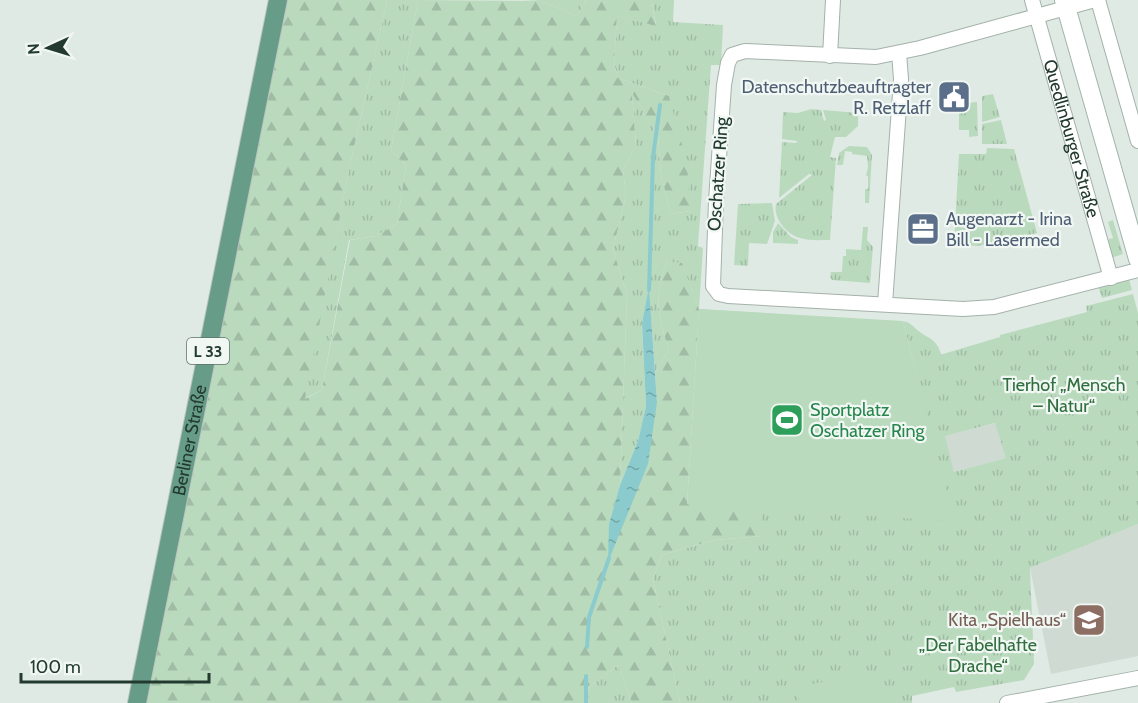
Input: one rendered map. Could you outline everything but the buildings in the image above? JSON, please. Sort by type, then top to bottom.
[{"type":"main road","name":"Berliner Straße","points":[[137,703],[278,0]]},
{"type":"street","points":[[830,56],[833,0]]},
{"type":"street","name":"Quedlinburger Straße","points":[[1032,0],[1112,278]]},
{"type":"street","points":[[1096,0],[1138,141]]},
{"type":"street","name":"Oschatzer Ring","points":[[1096,0],[1065,4],[1037,15],[898,53],[861,57],[745,51],[732,55],[728,63],[724,85],[713,286],[719,294],[728,296],[963,309],[994,307],[1138,270]]},
{"type":"street","name":"Quedlinburger Straße","points":[[1065,4],[1138,259]]},
{"type":"street","points":[[885,304],[901,79],[898,53]]},
{"type":"street","points":[[1007,703],[1041,700],[1138,678]]},
{"type":"shaded area","points":[[996,423],[1007,458],[954,472],[944,436]]},
{"type":"shaded area","name":"Kita „Spielhaus“","points":[[1138,524],[1138,656],[1051,674],[1030,568]]},
{"type":"green space","points":[[286,0],[387,0],[349,170],[305,399],[322,390],[350,240],[376,236],[397,224],[406,165],[391,150],[418,0],[541,1],[577,16],[586,0],[656,0],[652,3],[656,26],[617,16],[614,63],[618,78],[669,96],[687,163],[690,211],[671,214],[661,175],[658,136],[632,93],[636,146],[623,170],[626,195],[613,249],[627,295],[620,485],[609,525],[657,402],[655,372],[669,350],[659,306],[660,285],[667,261],[682,263],[699,309],[687,504],[760,509],[763,536],[714,540],[662,555],[653,579],[680,703],[632,703],[618,665],[589,687],[586,703],[144,703]]},
{"type":"green space","points":[[387,0],[418,0],[391,150],[406,165],[397,224],[376,236],[349,240],[322,390],[304,399],[349,170]]},
{"type":"green space","points":[[522,0],[586,0],[577,16],[541,1]]},
{"type":"green space","points":[[674,0],[673,22],[723,25],[721,65],[711,65],[698,246],[703,248],[699,309],[682,264],[667,261],[660,285],[659,306],[669,350],[655,372],[649,290],[642,323],[646,406],[638,441],[620,485],[627,295],[613,249],[626,195],[623,170],[636,146],[632,92],[658,136],[661,175],[671,214],[690,211],[669,96],[618,78],[614,63],[617,16],[656,25],[652,2]]},
{"type":"green space","points":[[993,94],[1000,117],[982,122],[982,96]]},
{"type":"green space","points":[[977,102],[978,136],[969,137],[969,130],[959,130],[959,104]]},
{"type":"green space","points":[[811,109],[821,110],[824,121],[826,120],[823,110],[858,113],[858,126],[846,137],[835,137],[830,157],[836,158],[830,240],[807,240],[795,236],[782,225],[776,209],[776,204],[812,175],[809,174],[779,198],[782,142],[796,143],[797,141],[782,139],[783,112],[798,113]]},
{"type":"green space","points":[[1001,120],[1007,144],[982,144],[982,124]]},
{"type":"green space","points":[[849,146],[867,147],[872,155],[869,203],[865,203],[865,189],[868,189],[867,156],[845,151],[843,165],[837,165],[839,153]]},
{"type":"green space","points":[[987,148],[1014,149],[1037,233],[978,246],[954,244],[959,154],[986,154]]},
{"type":"green space","points":[[772,203],[775,221],[767,244],[749,243],[748,266],[734,265],[738,204]]},
{"type":"green space","points":[[1113,220],[1123,254],[1111,258],[1106,240],[1113,238],[1108,222]]},
{"type":"green space","points":[[778,223],[791,237],[798,240],[798,244],[773,243],[773,232]]},
{"type":"green space","points":[[863,227],[868,227],[867,240],[873,247],[870,283],[832,280],[831,272],[842,272],[846,249],[861,250]]},
{"type":"green space","points":[[1129,279],[1132,290],[1102,298],[1098,286]]},
{"type":"green space","points":[[1133,294],[1138,313],[1138,524],[1030,568],[1034,664],[1024,680],[956,692],[954,687],[912,696],[912,703],[680,703],[653,579],[662,555],[714,540],[763,536],[687,504],[916,372],[903,321],[933,340],[943,354],[1000,337],[1000,335],[1087,312],[1086,306]],"holes":[[[995,423],[1006,458],[954,472],[945,436]]]},
{"type":"green space","points":[[699,309],[808,316],[808,321],[697,348]]},
{"type":"green space","points":[[699,309],[903,321],[954,519],[948,521],[687,504]]},
{"type":"green space","points":[[902,645],[910,648],[913,656],[910,664],[902,667],[894,664],[891,656],[894,648]]},
{"type":"green space","points":[[618,665],[632,703],[586,703],[589,687]]},
{"type":"green space","points":[[880,671],[886,703],[784,703],[799,700],[797,687]]},
{"type":"water","points":[[649,287],[657,402],[648,464],[608,562],[609,524],[620,485],[638,441],[646,406],[642,323]]},
{"type":"waterway","points":[[649,290],[653,157],[660,105]]},
{"type":"waterway","points":[[587,647],[589,617],[609,558]]},
{"type":"waterway","points":[[586,676],[586,703]]},
{"type":"place","name":"Datenschutzbeauftragter R. Retzlaff","points":[[954,97]]},
{"type":"place","name":"Augenarzt - Irina Bill - Lasermed","points":[[923,229]]},
{"type":"place","name":"Sportplatz Oschatzer Ring","points":[[787,420]]},
{"type":"place","name":"Kita „Spielhaus“","points":[[1089,620]]},
{"type":"park label","name":"Tierhof „Mensch – Natur“","points":[[1064,395]]},
{"type":"park label","name":"„Der Fabelhafte Drache“","points":[[978,655]]}]
